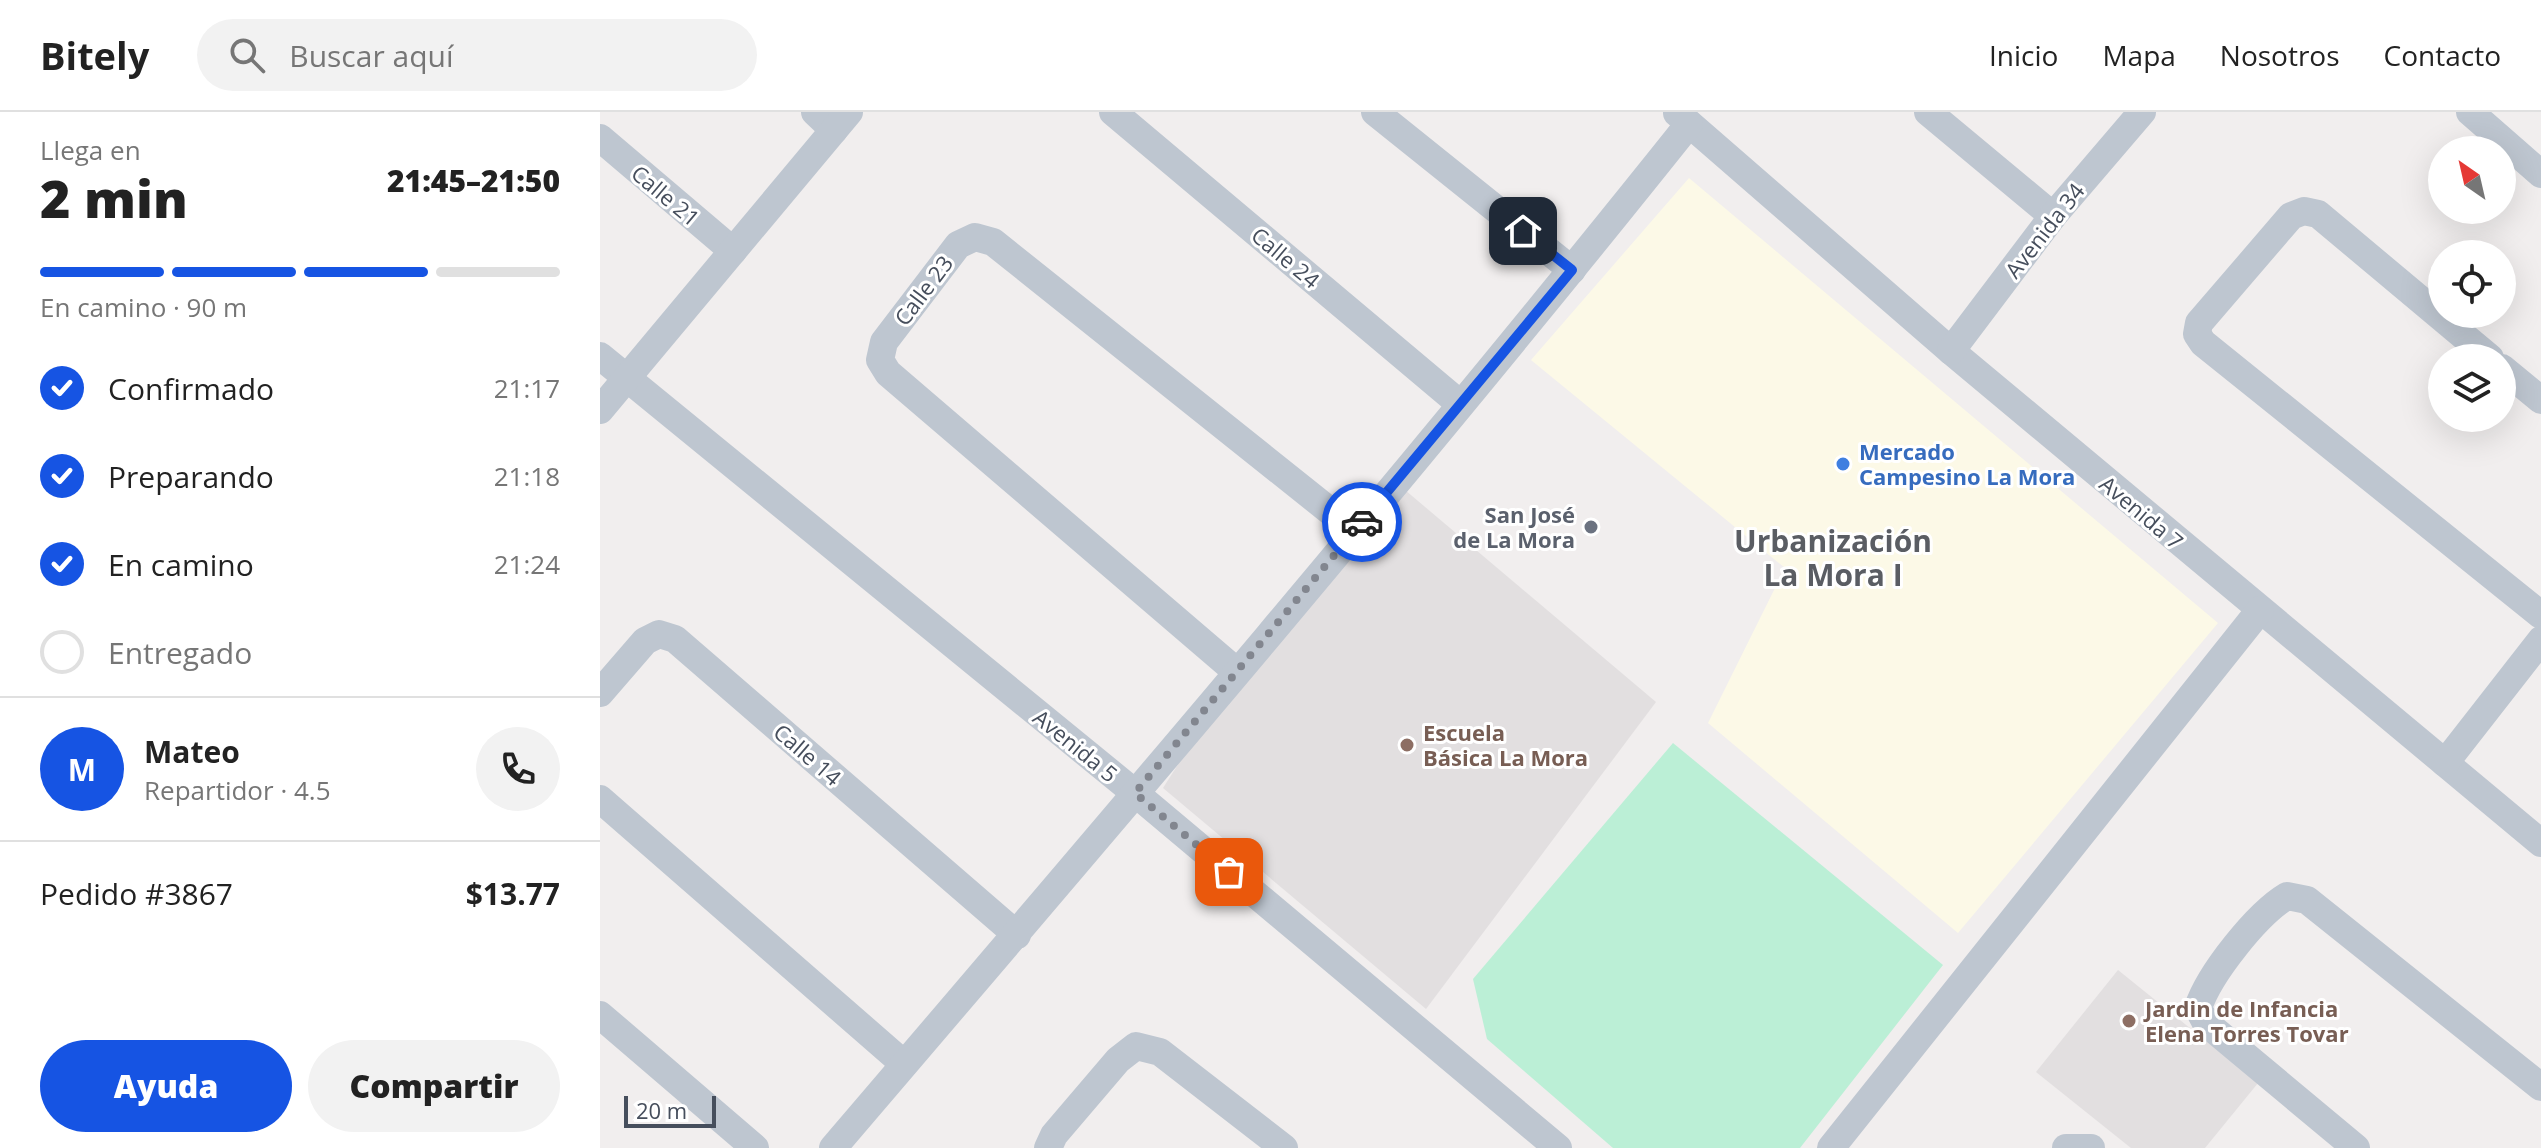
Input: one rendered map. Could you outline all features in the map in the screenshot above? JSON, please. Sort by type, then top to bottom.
[{"type":"street","name":"Calle 24","points":[[1113,112],[1459,403]]},
{"type":"street","points":[[1375,112],[1572,270]]},
{"type":"street","points":[[1928,112],[2053,216]]},
{"type":"street","name":"Avenida 34","points":[[1951,351],[2053,216],[2142,112]]},
{"type":"street","points":[[2470,112],[2541,174]]},
{"type":"street","points":[[600,410],[733,251],[833,118]]},
{"type":"street","points":[[833,1148],[1017,935],[1572,270],[1683,118]]},
{"type":"street","name":"Avenida 7","points":[[1683,118],[1951,351],[2541,843]]},
{"type":"street","name":"Calle 21","points":[[600,138],[733,251]]},
{"type":"street","points":[[2473,344],[2318,214],[2304,211],[2291,216],[2199,323],[2197,334],[2203,343],[2541,615]]},
{"type":"street","name":"Calle 23","points":[[1237,672],[888,373],[880,360],[884,342],[958,245],[975,237],[993,242],[1355,531]]},
{"type":"street","points":[[600,356],[627,378]]},
{"type":"street","name":"Avenida 5","points":[[627,378],[1135,793],[1558,1148]]},
{"type":"street","points":[[2516,379],[2541,400]]},
{"type":"street","points":[[1831,1148],[2260,610]]},
{"type":"street","name":"Calle 14","points":[[600,693],[645,641],[659,634],[675,639],[1017,935]]},
{"type":"street","points":[[2445,763],[2541,640]]},
{"type":"street","points":[[600,799],[904,1064]]},
{"type":"street","points":[[2356,1148],[2206,1023],[2198,1008],[2203,990],[2269,907],[2287,896],[2307,900],[2541,1087]]},
{"type":"street","points":[[600,1015],[755,1148]]},
{"type":"street","points":[[1048,1148],[1054,1135],[1118,1060],[1136,1046],[1160,1052],[1284,1148]]},
{"type":"street","points":[[2066,1148],[2091,1148]]},
{"type":"shaded area","name":"Mercado Campesino La Mora","points":[[1689,178],[2218,623],[1958,933],[1708,723],[1785,568],[1531,360]]},
{"type":"shaded area","name":"Escuela Básica La Mora","points":[[1405,490],[1656,702],[1426,1009],[1163,788],[1237,672]]},
{"type":"shaded area","name":"Jardin de Infancia Elena Torres Tovar","points":[[2118,970],[2258,1083],[2205,1148],[2131,1148],[2036,1072]]},
{"type":"green space","points":[[1673,743],[1943,965],[1800,1148],[1613,1148],[1487,1039],[1473,979]]},
{"type":"way so far","points":[[1229,872],[1135,793],[1362,522]]},
{"type":"place","name":"Mercado Campesino La Mora","points":[[1843,464]]},
{"type":"place","name":"San José de La Mora","points":[[1591,527]]},
{"type":"place","name":"Escuela Básica La Mora","points":[[1407,745]]},
{"type":"place","name":"Jardin de Infancia Elena Torres Tovar","points":[[2129,1021]]},
{"type":"district","name":"Urbanización La Mora I","points":[[1833,557]]},
{"type":"route","points":[[1362,522],[1572,270],[1523,231]]}]
